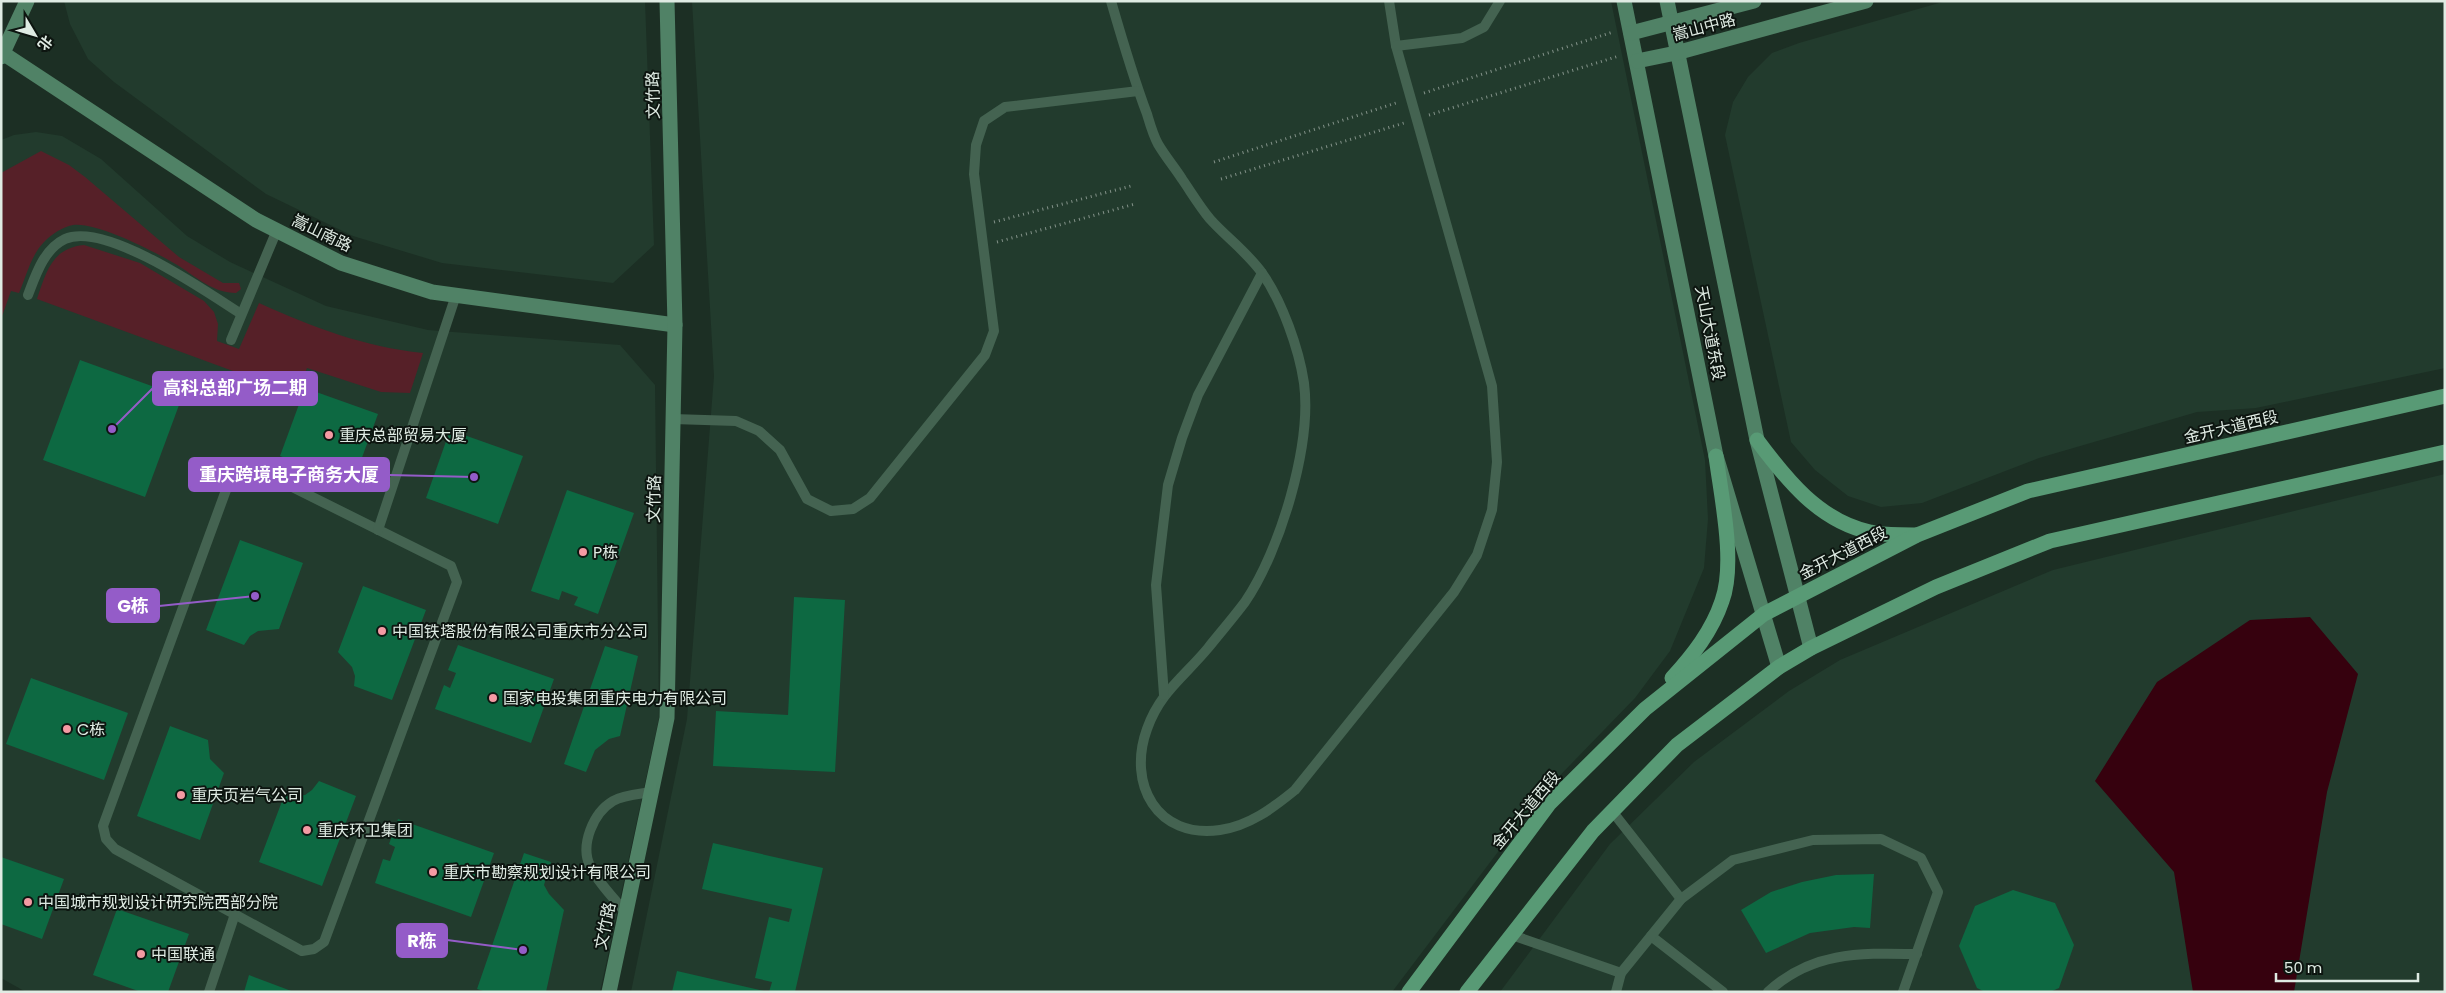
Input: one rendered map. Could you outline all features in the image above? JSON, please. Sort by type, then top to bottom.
[{"type":"main road","points":[[2,54],[27,1]]},
{"type":"main road","name":"文竹路","points":[[609,992],[666,718],[675,325],[667,1]]},
{"type":"main road","name":"天山大道东段","points":[[1624,1],[1624,32],[1637,61],[1716,456],[1779,667]]},
{"type":"main road","name":"天山大道东段","points":[[1667,1],[1676,53],[1757,440],[1811,648]]},
{"type":"main road","name":"嵩山中路","points":[[1624,32],[1754,1]]},
{"type":"main road","name":"嵩山中路","points":[[1637,61],[1676,53],[1866,1]]},
{"type":"main road","name":"嵩山南路","points":[[2,54],[256,220],[341,263],[432,292],[675,325]]},
{"type":"main road","name":"金开大道西段","points":[[1409,992],[1549,804],[1645,708],[1764,614],[1917,535],[2028,490],[2445,396]]},
{"type":"main road","points":[[1757,440],[1787,480],[1825,512],[1870,532],[1917,535]]},
{"type":"main road","points":[[1467,992],[1593,831],[1677,745],[1779,667],[1811,648],[1936,587],[2050,541],[2445,452]]},
{"type":"main road","points":[[1645,708],[1692,656],[1710,629],[1723,599],[1727,564],[1716,456]]},
{"type":"lane","points":[[1111,1],[1138,91],[1158,144],[1202,208],[1262,272],[1282,311],[1296,346],[1304,384],[1304,437],[1291,496],[1275,543],[1246,600],[1206,651],[1164,695],[1147,728],[1141,753],[1142,782],[1151,804],[1168,820],[1193,831],[1222,830],[1264,814],[1295,790],[1454,592],[1477,556],[1492,510],[1497,462],[1492,386],[1396,46],[1389,1]]},
{"type":"lane","points":[[1396,46],[1462,38],[1484,27],[1500,1]]},
{"type":"lane","points":[[673,419],[736,421],[759,431],[780,450],[807,499],[831,511],[853,509],[870,498],[985,355],[994,331],[974,174],[976,145],[984,121],[1005,108],[1138,91]]},
{"type":"lane","points":[[230,340],[277,230]]},
{"type":"lane","points":[[28,295],[37,270],[56,245],[67,238],[82,236],[114,244],[150,257],[241,314]]},
{"type":"lane","points":[[1164,695],[1156,585],[1168,485],[1182,438],[1198,395],[1262,272]]},
{"type":"lane","points":[[378,530],[456,295]]},
{"type":"lane","points":[[254,468],[451,566],[457,582],[324,942],[314,949],[302,951],[235,914],[115,849],[106,839],[103,826],[229,482],[240,470],[254,468]]},
{"type":"lane","points":[[626,913],[589,865],[586,844],[593,824],[613,800],[651,792]]},
{"type":"lane","points":[[1612,811],[1681,899]]},
{"type":"lane","points":[[1616,992],[1621,973],[1681,899],[1733,860],[1812,840],[1881,839],[1921,858],[1938,892],[1903,992]]},
{"type":"lane","points":[[209,992],[235,914]]},
{"type":"lane","points":[[1512,934],[1621,973]]},
{"type":"lane","points":[[1650,936],[1723,992]]},
{"type":"lane","points":[[1768,992],[1783,978],[1819,960],[1862,953],[1917,954]]},
{"type":"path","points":[[1429,92],[1624,32]]},
{"type":"path","points":[[1437,113],[1622,55]]},
{"type":"path","points":[[1214,162],[1385,106]]},
{"type":"path","points":[[1220,179],[1393,126]]},
{"type":"path","points":[[981,225],[1131,186]]},
{"type":"path","points":[[982,246],[1135,204]]},
{"type":"shaded area","points":[[64,1],[645,1],[654,245],[613,283],[442,263],[353,236],[266,194],[114,82],[88,59],[70,24]]},
{"type":"shaded area","points":[[692,1],[1611,1],[1705,460],[1708,519],[1704,568],[1670,651],[1635,698],[1541,795],[1392,992],[631,992],[687,719],[714,376]]},
{"type":"shaded area","points":[[1946,1],[2445,1],[2445,368],[2256,408],[2197,412],[2039,458],[1922,503],[1881,507],[1848,496],[1815,470],[1791,442],[1725,135],[1733,102],[1748,77],[1772,53],[1799,43]]},
{"type":"shaded area","points":[[36,132],[62,136],[101,159],[187,236],[230,262],[326,306],[428,330],[620,345],[655,385],[659,718],[600,992],[26,992],[1,978],[1,140],[14,135]]},
{"type":"shaded area","points":[[41,151],[69,165],[85,177],[179,257],[223,283],[239,283],[241,289],[236,293],[213,288],[169,260],[112,233],[84,225],[73,225],[57,231],[39,247],[19,293],[11,291],[1,319],[1,173]]},
{"type":"shaded area","points":[[84,245],[140,263],[204,301],[214,312],[218,324],[217,341],[239,349],[259,303],[339,335],[380,346],[423,353],[410,393],[381,392],[307,368],[293,405],[259,393],[263,382],[37,299],[47,271],[57,256],[73,247]]},
{"type":"shaded area","points":[[2445,474],[2445,992],[1500,992],[1610,844],[1694,762],[1789,691],[1840,660],[2053,570]]},
{"type":"shaded area","points":[[2310,617],[2358,674],[2327,792],[2294,992],[2193,992],[2174,872],[2095,781],[2157,682],[2250,620]]},
{"type":"building","points":[[80,360],[182,397],[145,497],[43,460]]},
{"type":"building","name":"重庆总部贸易大厦","points":[[305,388],[378,414],[353,482],[280,456]]},
{"type":"building","points":[[450,430],[523,456],[498,524],[426,498]]},
{"type":"building","name":"P栋","points":[[567,490],[634,513],[598,614],[574,605],[578,597],[562,591],[559,600],[531,591]]},
{"type":"building","points":[[240,540],[303,563],[279,629],[258,631],[250,636],[244,645],[206,630]]},
{"type":"building","name":"中国铁塔股份有限公司重庆市分公司","points":[[363,586],[426,610],[392,700],[354,686],[355,676],[352,667],[338,652]]},
{"type":"building","points":[[794,597],[845,600],[835,772],[713,766],[716,711],[788,715]]},
{"type":"building","name":"国家电投集团重庆电力有限公司","points":[[458,645],[554,679],[531,743],[435,709],[444,685],[450,688],[456,673],[448,670]]},
{"type":"building","points":[[605,646],[638,656],[620,736],[609,739],[595,750],[586,772],[564,764]]},
{"type":"building","name":"C栋","points":[[31,678],[128,713],[104,780],[6,744]]},
{"type":"building","name":"重庆页岩气公司","points":[[170,726],[208,740],[210,759],[224,773],[200,840],[137,816]]},
{"type":"building","name":"重庆环卫集团","points":[[319,781],[356,796],[322,886],[259,862],[284,796],[305,795]]},
{"type":"building","name":"重庆市勘察规划设计有限公司","points":[[398,819],[494,853],[471,917],[375,883],[383,859],[390,861],[395,847],[389,844]]},
{"type":"building","points":[[713,843],[823,868],[795,992],[769,992],[772,982],[755,978],[769,917],[789,922],[792,909],[702,889]]},
{"type":"building","points":[[524,853],[551,862],[544,885],[549,894],[564,910],[546,992],[486,992],[477,989]]},
{"type":"building","name":"中国城市规划设计研究院西部分院","points":[[1,857],[64,879],[42,939],[1,924]]},
{"type":"building","points":[[1874,874],[1870,928],[1854,927],[1810,933],[1766,953],[1741,910],[1771,892],[1802,882],[1836,875]]},
{"type":"building","points":[[2013,890],[2055,903],[2074,945],[2059,988],[2050,992],[1985,992],[1977,988],[1959,946],[1975,906]]},
{"type":"building","name":"中国联通","points":[[117,909],[189,934],[168,992],[141,992],[93,975]]},
{"type":"building","points":[[677,971],[764,991],[764,992],[672,992]]},
{"type":"building","points":[[249,975],[294,992],[244,992]]},
{"type":"place","name":"高科总部广场二期","points":[[112,429]]},
{"type":"place","name":"重庆总部贸易大厦","points":[[329,435]]},
{"type":"place","name":"重庆跨境电子商务大厦","points":[[474,477]]},
{"type":"place","name":"P栋","points":[[583,552]]},
{"type":"place","name":"G栋","points":[[255,596]]},
{"type":"place","name":"中国铁塔股份有限公司重庆市分公司","points":[[382,631]]},
{"type":"place","name":"国家电投集团重庆电力有限公司","points":[[493,698]]},
{"type":"place","name":"C栋","points":[[67,729]]},
{"type":"place","name":"重庆页岩气公司","points":[[181,795]]},
{"type":"place","name":"重庆环卫集团","points":[[307,830]]},
{"type":"place","name":"重庆市勘察规划设计有限公司","points":[[433,872]]},
{"type":"place","name":"中国城市规划设计研究院西部分院","points":[[28,902]]},
{"type":"place","name":"R栋","points":[[523,950]]},
{"type":"place","name":"中国联通","points":[[141,954]]}]
